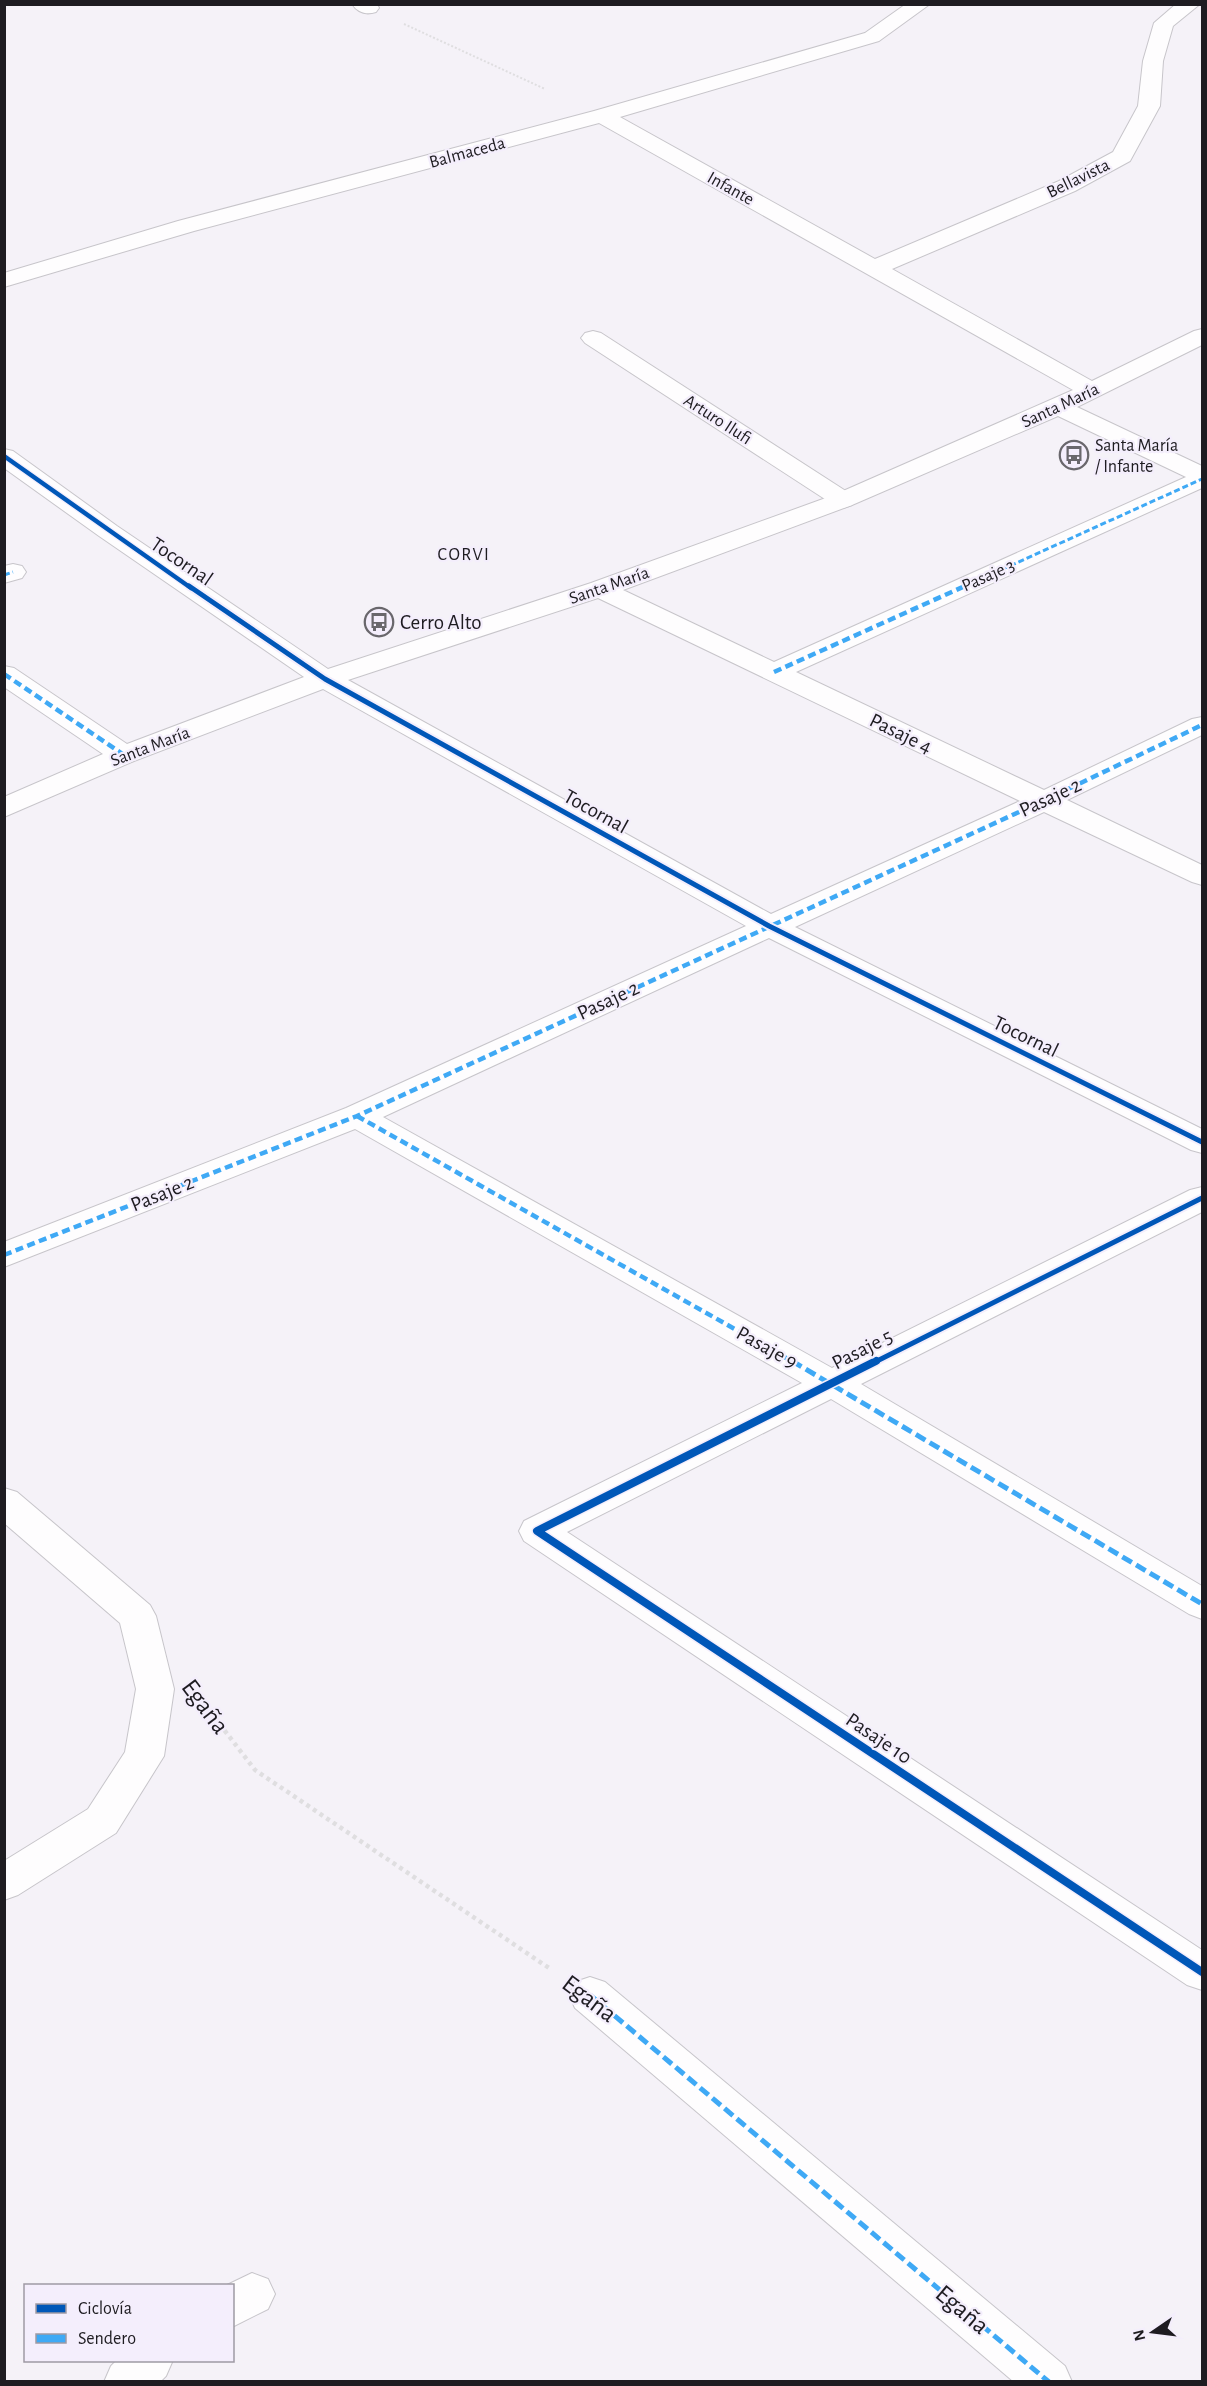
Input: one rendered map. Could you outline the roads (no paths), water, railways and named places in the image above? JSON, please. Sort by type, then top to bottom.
[{"type":"street","name":"Balmaceda","points":[[4,280],[186,226],[602,116],[872,37],[920,4]]},
{"type":"street","name":"Bellavista","points":[[874,268],[1067,186],[1122,156],[1149,106],[1153,61],[1164,23],[1190,4]]},
{"type":"street","name":"Infante","points":[[602,116],[1091,390]]},
{"type":"street","name":"Santa María","points":[[4,808],[124,755],[325,679],[600,589],[843,500],[1058,407],[1203,336]]},
{"type":"street","name":"Arturo Ilufi","points":[[593,338],[843,500]]},
{"type":"street","points":[[1058,407],[1203,477]]},
{"type":"street","name":"Tocornal","points":[[4,456],[108,531],[325,679],[769,926],[1203,1142]]},
{"type":"street","name":"Pasaje 3","points":[[774,672],[1203,477]]},
{"type":"street","name":"Pasaje 4","points":[[600,589],[1203,876]]},
{"type":"street","points":[[4,674],[124,755]]},
{"type":"street","name":"Pasaje 2","points":[[4,1255],[357,1116],[1043,801],[1203,725]]},
{"type":"street","name":"Pasaje 9","points":[[357,1116],[831,1383],[1203,1604]]},
{"type":"street","name":"Pasaje 5","points":[[537,1531],[1203,1198]]},
{"type":"street","name":"Egaña","points":[[4,1502],[137,1616],[155,1689],[144,1756],[102,1821],[4,1883]]},
{"type":"street","name":"Pasaje 10","points":[[537,1531],[1203,1972]]},
{"type":"street","name":"Egaña","points":[[590,1995],[1049,2382]]},
{"type":"street","points":[[127,2382],[149,2362]]},
{"type":"place","name":"Santa María / Infante","points":[[1074,455]]},
{"type":"place","name":"Cerro Alto","points":[[379,622]]},
{"type":"district","name":"CORVI","points":[[464,554]]}]
